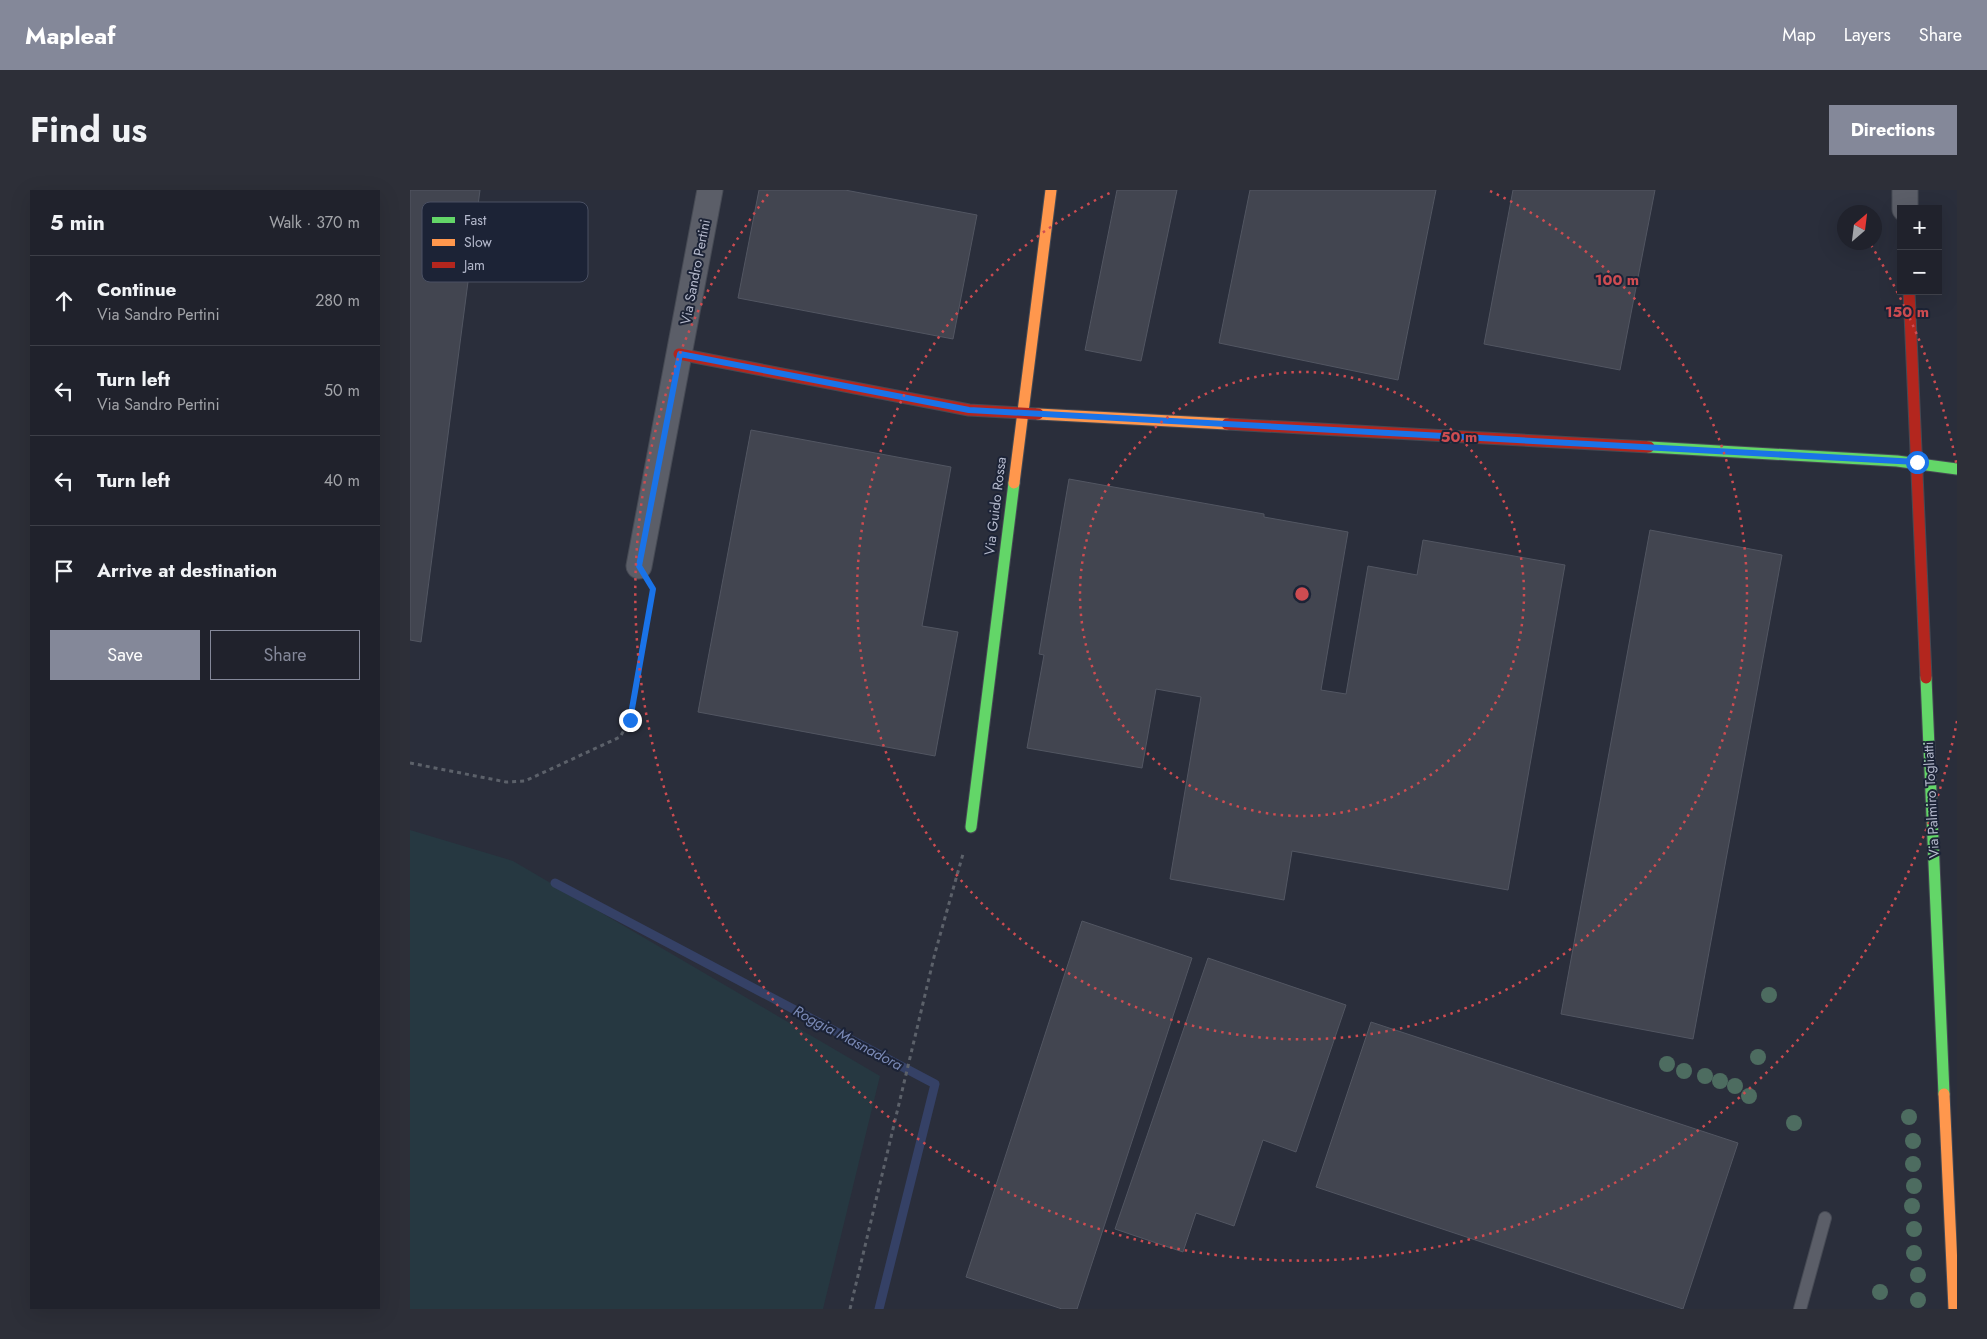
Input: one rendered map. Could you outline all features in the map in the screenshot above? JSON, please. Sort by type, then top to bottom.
[{"type":"street","name":"Via Sandro Pertini","points":[[639,566],[710,190]]},
{"type":"street","name":"Via Guido Rossa","points":[[971,827],[1051,190]]},
{"type":"street","points":[[1905,190],[1905,205]]},
{"type":"street","name":"Via Palmiro Togliatti","points":[[1909,295],[1954,1309]]},
{"type":"street","points":[[680,354],[969,410],[1917,462],[1957,469]]},
{"type":"lane","points":[[1800,1309],[1825,1218]]},
{"type":"path","points":[[410,763],[506,782],[525,781],[620,737],[630,720],[653,589],[639,566]]},
{"type":"path","points":[[850,1309],[935,953],[971,827]]},
{"type":"shaded area","points":[[410,830],[513,861],[880,1076],[823,1309],[410,1309]]},
{"type":"building","points":[[410,190],[480,190],[478,202],[422,202],[422,282],[468,282],[421,642],[410,640]]},
{"type":"building","points":[[759,190],[845,190],[977,215],[953,339],[738,298]]},
{"type":"building","points":[[1117,190],[1177,190],[1141,361],[1085,350]]},
{"type":"building","points":[[1250,190],[1436,190],[1398,380],[1219,343]]},
{"type":"building","points":[[1513,190],[1655,190],[1620,370],[1484,344]]},
{"type":"building","points":[[751,430],[951,467],[922,626],[958,632],[935,756],[698,712]]},
{"type":"building","points":[[1069,479],[1264,514],[1264,517],[1348,532],[1321,690],[1346,694],[1368,566],[1417,575],[1423,540],[1565,565],[1508,890],[1292,851],[1284,900],[1170,879],[1201,697],[1156,689],[1142,768],[1027,748],[1044,655],[1039,654]]},
{"type":"building","points":[[1650,530],[1782,555],[1693,1039],[1561,1014]]},
{"type":"building","points":[[1082,921],[1192,958],[1077,1309],[1062,1309],[966,1277]]},
{"type":"building","points":[[1208,958],[1346,1005],[1296,1152],[1263,1140],[1234,1226],[1196,1213],[1183,1252],[1115,1229]]},
{"type":"building","points":[[1371,1022],[1738,1143],[1683,1309],[1316,1187]]},
{"type":"waterway","name":"Roggia Masnadora","points":[[555,883],[935,1084],[879,1309]]},
{"type":"traffic: fast","points":[[1649,447],[1897,461],[1957,469]]},
{"type":"traffic: fast","points":[[971,827],[1014,483]]},
{"type":"traffic: fast","points":[[1926,678],[1944,1094]]},
{"type":"traffic: slow","points":[[1014,483],[1051,190]]},
{"type":"traffic: slow","points":[[1038,414],[1227,424]]},
{"type":"traffic: slow","points":[[1944,1094],[1954,1309]]},
{"type":"traffic: jam","points":[[1909,295],[1926,678]]},
{"type":"traffic: jam","points":[[679,354],[969,410],[1038,414]]},
{"type":"traffic: jam","points":[[1227,424],[1649,447]]},
{"type":"route","points":[[630,720],[653,589],[639,566],[680,354],[969,410],[1917,462]]}]
